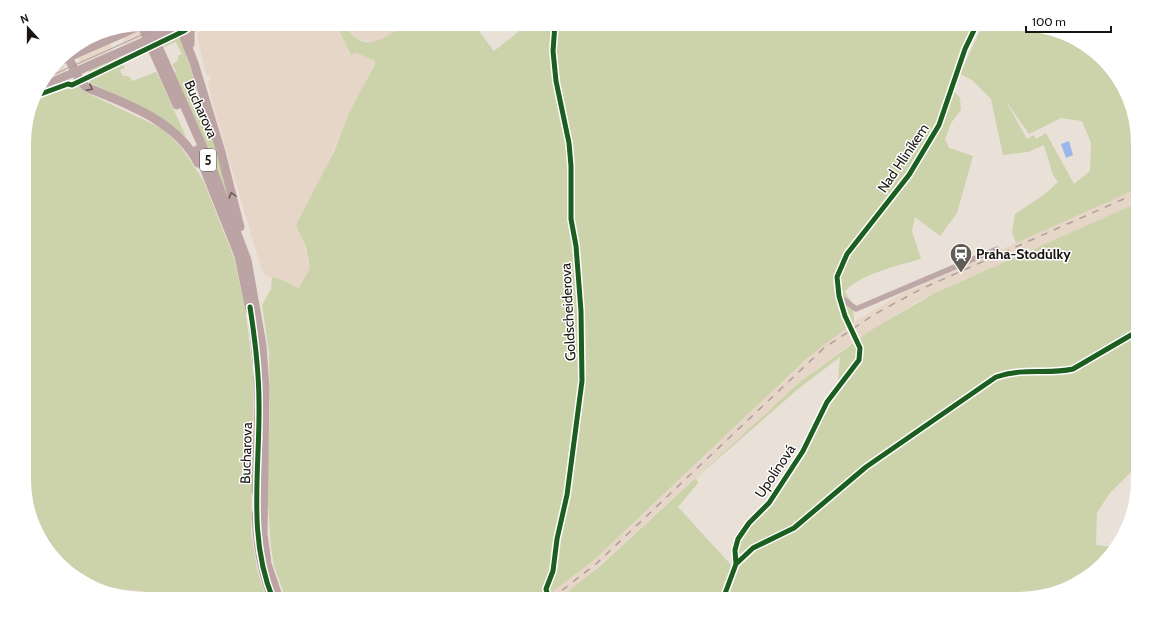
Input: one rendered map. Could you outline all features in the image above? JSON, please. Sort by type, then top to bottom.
[{"type":"main road","name":"5","points":[[145,31],[168,76]]},
{"type":"main road","name":"5","points":[[151,31],[168,76]]},
{"type":"main road","points":[[48,84],[167,31]]},
{"type":"main road","points":[[183,31],[194,63],[235,205],[243,246]]},
{"type":"main road","points":[[192,31],[190,38],[194,63]]},
{"type":"main road","points":[[81,50],[125,32]]},
{"type":"main road","points":[[94,43],[104,42]]},
{"type":"main road","points":[[69,59],[75,72],[86,87],[166,125],[185,144],[208,177]]},
{"type":"main road","name":"Bucharova","points":[[168,76],[249,285]]},
{"type":"main road","name":"Bucharova","points":[[168,76],[212,168],[243,246],[253,306],[262,345],[265,389],[263,534],[267,564],[277,592]]},
{"type":"main road","name":"Bucharova","points":[[253,306],[259,379],[257,532],[262,569],[270,592]]},
{"type":"street","name":"Goldscheiderova","points":[[547,592],[546,589],[552,571],[557,539],[567,495],[581,396],[582,366],[581,311],[576,246],[571,219],[571,166],[569,143],[556,81],[553,51],[554,31]]},
{"type":"street","name":"Nad Hliníkem","points":[[974,31],[962,55],[939,125],[909,176],[848,254],[837,277],[839,296],[856,309],[997,248]]},
{"type":"street","name":"Upolínová","points":[[726,592],[736,564],[735,550],[738,539],[749,523],[769,503],[803,451],[830,398],[859,360]]},
{"type":"shaded area","points":[[138,31],[155,31],[126,45],[124,44],[122,38]]},
{"type":"shaded area","points":[[200,31],[339,31],[351,55],[357,53],[375,61],[359,97],[348,115],[331,157],[303,241],[310,268],[300,288],[282,280],[265,276],[261,268],[211,98],[208,82],[211,80],[210,76],[206,74],[197,36]]},
{"type":"shaded area","points":[[351,31],[399,31],[371,42],[357,39]]},
{"type":"shaded area","points":[[110,44],[113,49],[112,52],[80,64],[79,58]]},
{"type":"shaded area","points":[[63,66],[66,71],[52,78]]},
{"type":"shaded area","points":[[1131,192],[1131,206],[933,294],[913,304],[842,350],[801,381],[580,583],[568,592],[552,592],[594,560],[785,378],[822,345],[850,324],[901,294]]},
{"type":"shaded area","points":[[116,588],[142,591],[146,592]]},
{"type":"green space","points":[[339,31],[350,31],[353,36],[362,41],[370,42],[379,40],[395,31],[479,31],[494,51],[519,31],[553,31],[555,62],[557,31],[971,31],[957,59],[949,85],[960,98],[961,110],[951,123],[945,139],[949,148],[973,156],[957,213],[940,236],[915,217],[912,231],[921,259],[880,271],[850,286],[845,292],[853,304],[854,322],[806,359],[594,560],[552,592],[283,592],[274,566],[271,547],[267,489],[270,408],[269,352],[262,305],[271,289],[272,277],[299,288],[310,268],[306,247],[296,225],[334,152],[348,115],[375,64],[375,61],[357,53],[351,55]]},
{"type":"green space","points":[[980,31],[1026,31],[1041,33],[1055,37],[1081,50],[1103,69],[1112,81],[1122,100],[1127,114],[1131,143],[1131,192],[1016,243],[1012,232],[1015,214],[1045,194],[1058,182],[1053,175],[1044,145],[1028,152],[1003,155],[991,99],[972,80],[960,74]],"holes":[[[1005,100],[1029,134],[1061,118],[1082,121],[1091,143],[1090,171],[1074,184],[1046,133],[1036,139],[1034,135],[1027,139]]]},
{"type":"green space","points":[[181,34],[184,49],[218,154],[230,201],[174,73],[176,71],[172,65],[178,60],[178,56],[182,54],[176,42],[164,47],[163,44]]},
{"type":"green space","points":[[117,58],[121,60],[86,76],[90,70]]},
{"type":"green space","points":[[122,63],[125,68],[120,70],[123,76],[128,76],[133,81],[156,72],[186,137],[159,116],[89,82],[88,79]]},
{"type":"green space","points":[[66,86],[79,87],[83,91],[163,129],[181,147],[203,180],[234,258],[245,308],[254,379],[251,532],[257,570],[265,592],[146,592],[107,586],[87,577],[64,559],[46,536],[40,523],[35,509],[31,480],[31,136],[33,121],[42,96]]},
{"type":"green space","points":[[1131,206],[1131,472],[1109,494],[1097,513],[1096,545],[1109,546],[1093,564],[1081,573],[1055,586],[1026,592],[568,592],[600,566],[801,381],[873,329],[933,294]],"holes":[[[840,357],[838,382],[822,404],[801,451],[770,498],[732,550],[732,566],[678,507],[698,483],[696,478],[798,389]]]},
{"type":"water","points":[[1069,141],[1073,155],[1066,158],[1061,144]]},
{"type":"tram line","points":[[55,74],[150,31]]},
{"type":"railway","points":[[560,592],[597,563],[824,348],[875,314],[921,289],[1131,196]]},
{"type":"cycle path","points":[[43,93],[68,84],[72,85],[184,31]]},
{"type":"cycle path","points":[[547,592],[546,589],[553,571],[557,539],[567,495],[582,381],[581,311],[576,246],[571,219],[571,166],[569,143],[556,81],[553,51],[554,31]]},
{"type":"cycle path","points":[[726,592],[736,564],[735,550],[738,539],[749,523],[769,503],[803,451],[827,402],[859,360],[860,348],[845,316],[839,296],[837,277],[847,254],[909,175],[939,125],[965,49],[974,31]]},
{"type":"cycle path","points":[[250,307],[254,331],[259,392],[257,527],[265,575],[271,592]]},
{"type":"cycle path","points":[[736,564],[753,548],[794,528],[866,467],[996,377],[1016,372],[1063,371],[1073,369],[1131,335]]},
{"type":"place","name":"Praha-Stodůlky","points":[[961,274]]}]
